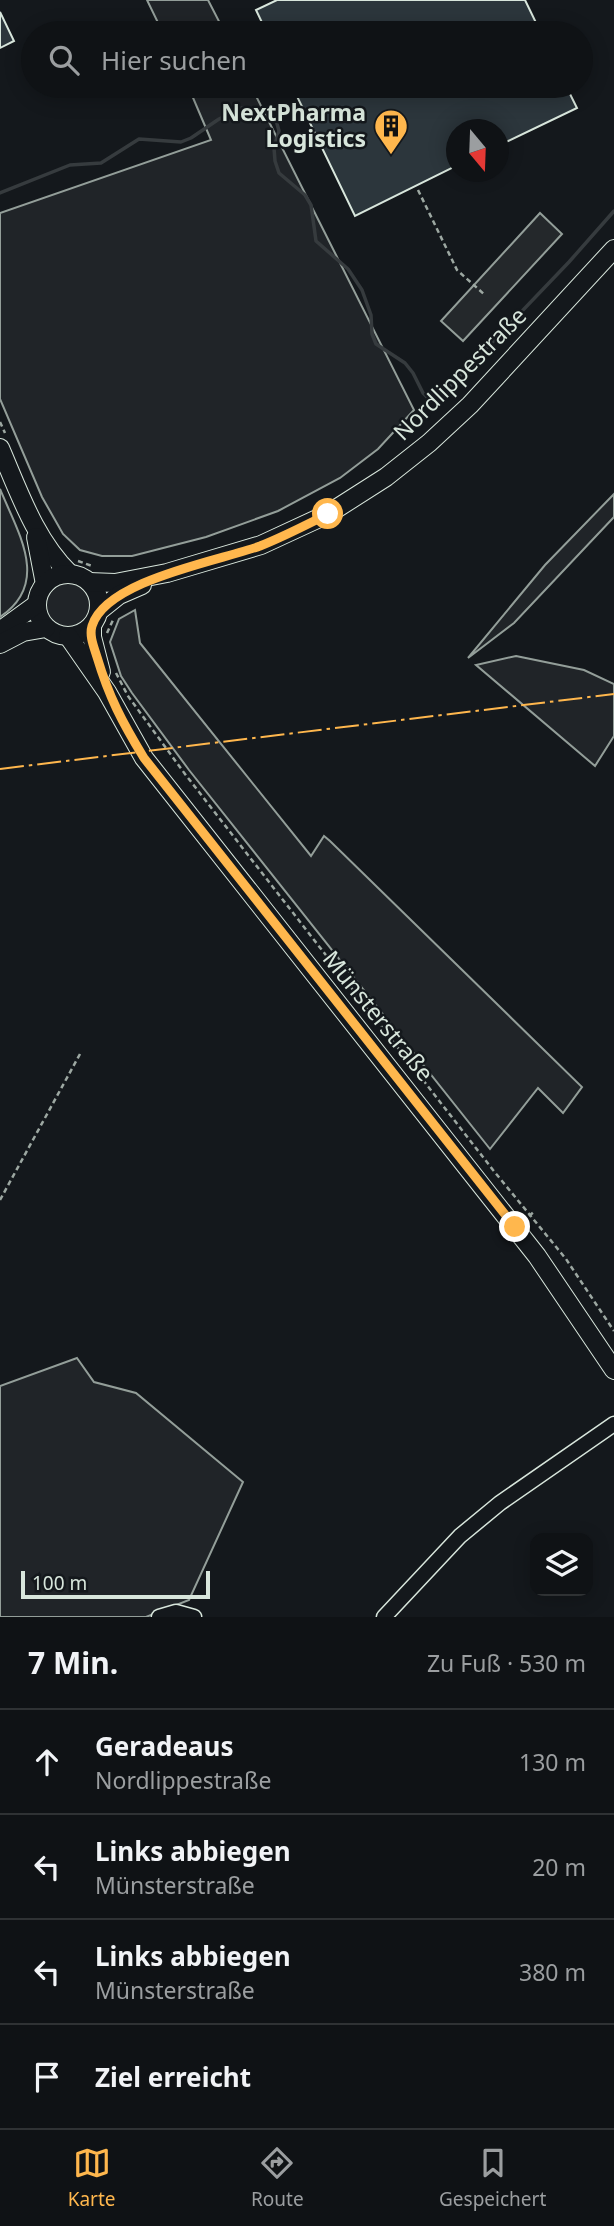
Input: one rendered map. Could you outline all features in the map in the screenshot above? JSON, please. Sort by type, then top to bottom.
[{"type":"main road","name":"Nordlippestraße","points":[[91,575],[115,583],[167,573],[261,545],[328,514],[386,477],[429,443],[470,405],[614,249]]},
{"type":"main road","points":[[0,448],[33,523],[55,559],[73,567],[81,577],[91,575],[98,596],[99,624],[68,636],[60,635],[46,628],[41,621],[37,604],[39,593],[45,584],[73,567]]},
{"type":"main road","points":[[33,523],[45,584]]},
{"type":"main road","name":"Nordlippestraße","points":[[99,624],[119,595],[167,573]]},
{"type":"main road","points":[[0,631],[37,604]]},
{"type":"main road","name":"Münsterstraße","points":[[99,624],[92,638],[107,692]]},
{"type":"main road","points":[[0,644],[23,632],[46,628]]},
{"type":"main road","name":"Münsterstraße","points":[[68,636],[107,692],[144,758],[515,1227],[560,1287],[614,1370]]},
{"type":"street","points":[[384,1617],[460,1536],[500,1503],[614,1424]]},
{"type":"street","points":[[159,1617],[176,1612],[194,1617]]},
{"type":"path","points":[[418,190],[457,270],[485,295]]},
{"type":"path","points":[[73,567],[91,575]]},
{"type":"path","points":[[99,624],[114,618],[123,604],[119,595]]},
{"type":"path","points":[[114,668],[128,696],[185,774],[493,1170],[566,1259],[614,1331]]},
{"type":"path","points":[[0,1200],[79,1054]]},
{"type":"shaded area","points":[[147,0],[208,0],[219,21],[157,21]]},
{"type":"shaded area","points":[[193,98],[257,98],[414,410],[378,449],[340,478],[278,511],[206,537],[132,556],[102,556],[80,550],[63,534],[42,497],[0,399],[0,213],[211,140]]},
{"type":"shaded area","points":[[540,213],[562,234],[463,341],[441,321]]},
{"type":"shaded area","points":[[0,489],[21,540],[27,573],[24,589],[15,604],[0,617]]},
{"type":"shaded area","points":[[614,494],[614,517],[514,623],[468,658],[545,565]]},
{"type":"shaded area","points":[[68,581],[86,588],[93,606],[86,624],[68,631],[50,624],[43,606],[50,588]]},
{"type":"shaded area","points":[[135,610],[140,643],[311,856],[324,836],[582,1087],[563,1113],[538,1088],[490,1149],[189,770],[132,693],[121,676],[110,642],[119,619]]},
{"type":"shaded area","points":[[516,656],[584,670],[614,684],[614,736],[595,766],[476,665]]},
{"type":"shaded area","points":[[77,1358],[94,1382],[136,1393],[243,1482],[189,1600],[146,1617],[0,1617],[0,1386]]},
{"type":"building","name":"NextPharma Logistics","points":[[277,0],[525,0],[535,21],[261,21],[256,10]]},
{"type":"building","points":[[0,12],[14,41],[0,48]]},
{"type":"building","name":"NextPharma Logistics","points":[[298,98],[572,98],[577,108],[509,141],[509,119],[446,119],[446,171],[355,216]]},
{"type":"waterway","points":[[0,193],[70,165],[101,163],[139,139],[181,142],[241,108],[269,113],[276,120],[279,131],[274,148],[279,173],[305,195],[311,205],[316,241],[348,269],[362,290],[371,315],[372,334],[376,344],[405,363],[431,401],[437,400],[614,211]]},
{"type":"power","points":[[0,769],[614,694]]},
{"type":"place","name":"NextPharma Logistics","points":[[391,156]]},
{"type":"route","points":[[328,514],[261,545],[167,573],[119,595],[99,611],[92,625],[95,650],[107,692],[144,758],[515,1227]]}]
